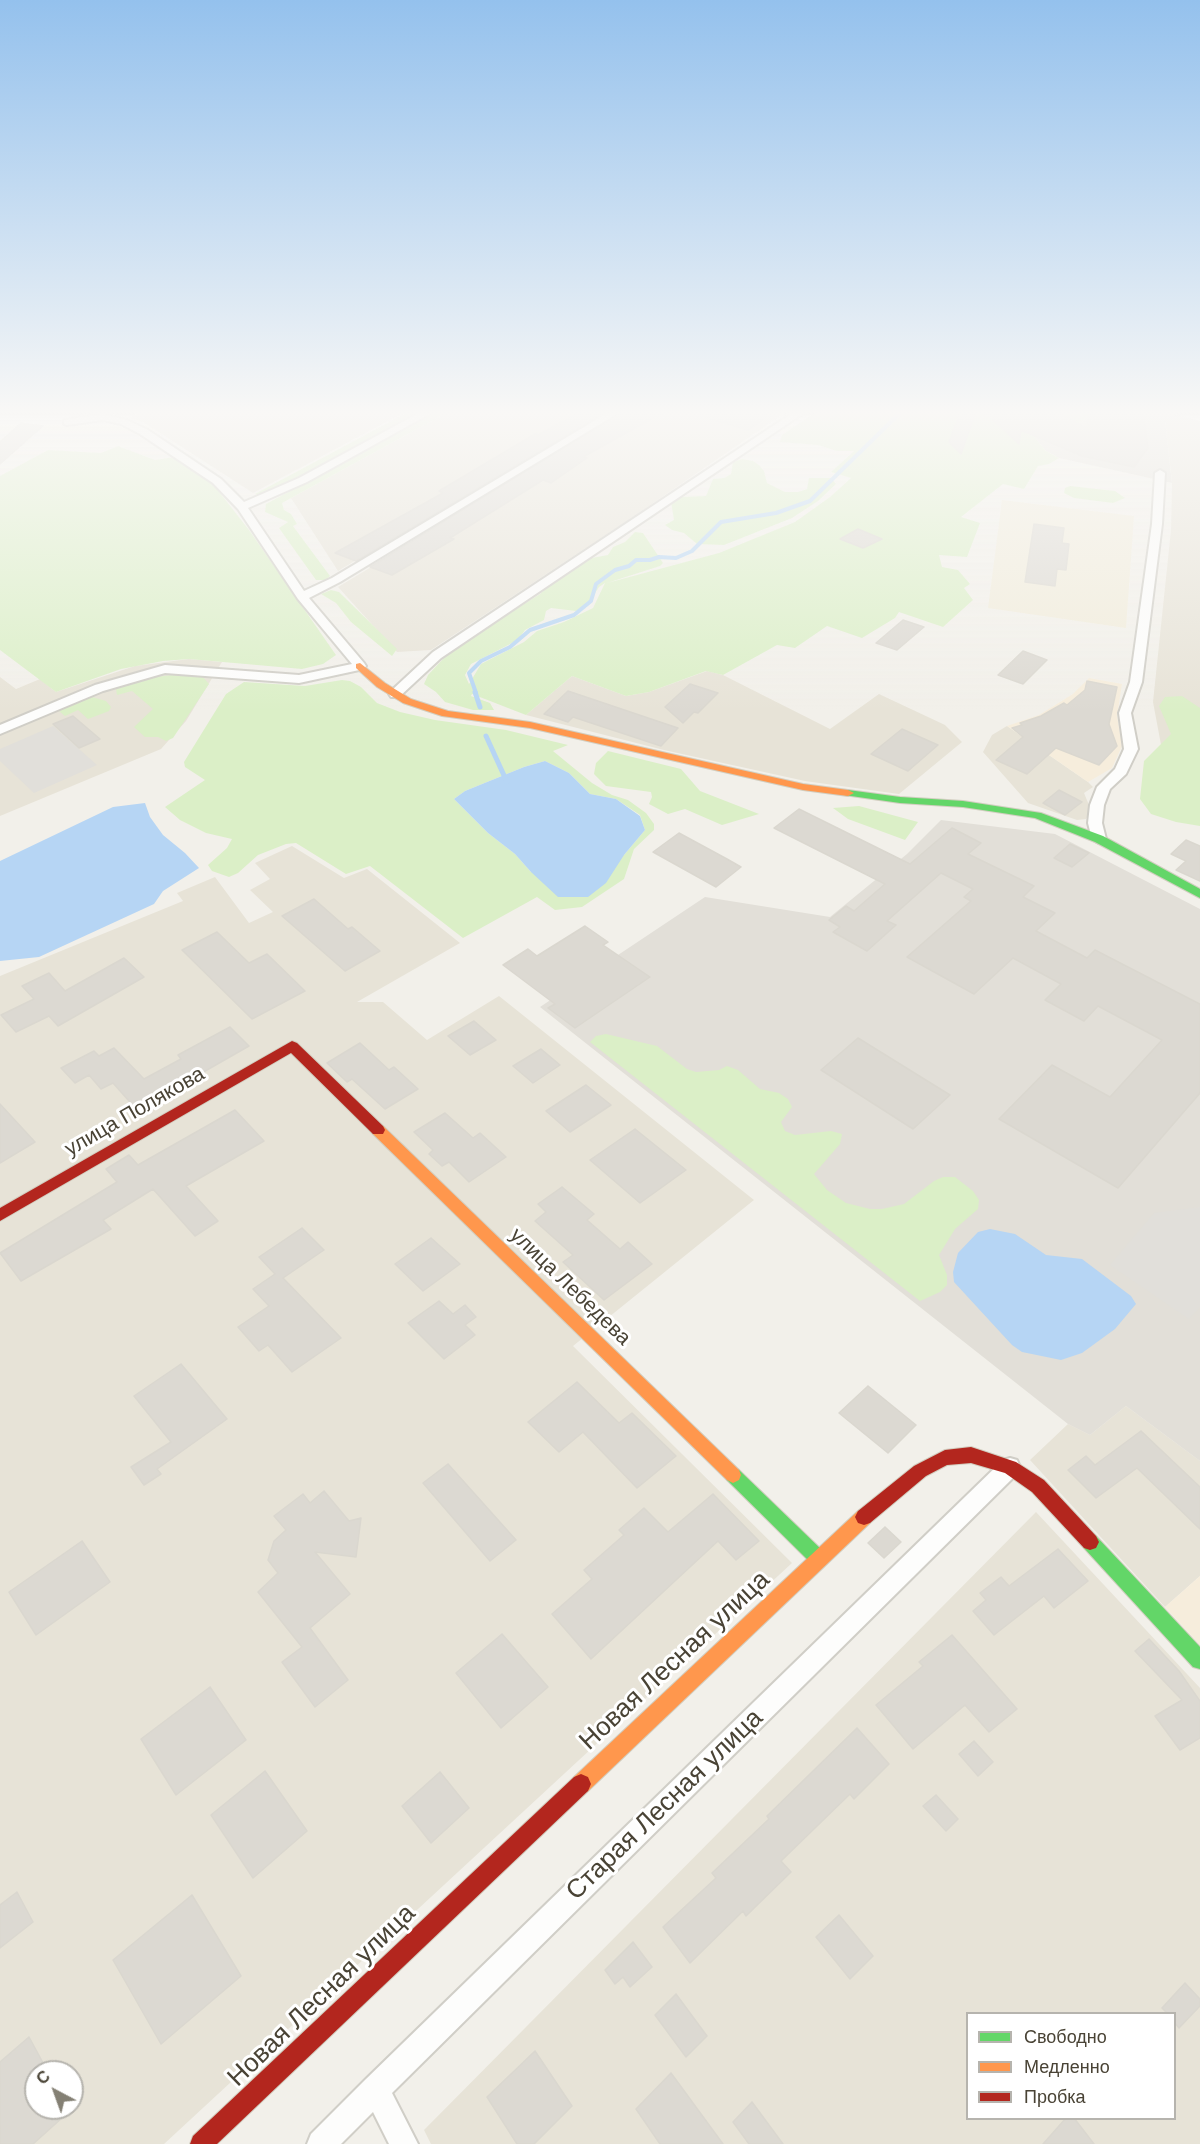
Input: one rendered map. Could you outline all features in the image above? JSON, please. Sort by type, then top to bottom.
[{"type":"street","points":[[245,512],[302,597],[360,666],[395,694],[423,708],[446,714],[530,725],[770,781],[841,793],[963,804],[1036,815],[1099,839],[1200,894]]},
{"type":"street","points":[[302,597],[336,580],[449,512]]},
{"type":"street","points":[[395,694],[437,655],[648,512]]},
{"type":"street","points":[[1099,839],[1095,823],[1097,805],[1104,787],[1121,771],[1131,749],[1125,713],[1136,682],[1158,512]]},
{"type":"street","points":[[0,730],[99,688],[165,669],[299,679],[360,666]]},
{"type":"street","name":"улица Полякова","points":[[0,1215],[292,1046]]},
{"type":"street","name":"улица Лебедева","points":[[292,1046],[819,1558]]},
{"type":"street","name":"Новая Лесная улица","points":[[201,2144],[819,1558],[867,1514],[920,1471],[945,1458],[972,1455],[1010,1467],[1038,1486],[1200,1660]]},
{"type":"street","name":"Старая Лесная улица","points":[[321,2144],[1010,1467]]},
{"type":"street","points":[[376,2089],[404,2144]]},
{"type":"shaded area","points":[[300,512],[437,512],[338,571]]},
{"type":"shaded area","points":[[462,512],[640,512],[431,650],[397,652],[338,587]]},
{"type":"shaded area","points":[[1000,512],[1101,512],[1134,516],[1126,628],[988,608]]},
{"type":"shaded area","points":[[1171,512],[1200,512],[1200,781],[1165,766],[1153,702]]},
{"type":"shaded area","points":[[189,659],[222,662],[186,721],[161,749],[0,816],[0,677],[16,689],[40,679],[56,692],[135,666]]},
{"type":"shaded area","points":[[707,671],[723,675],[830,729],[879,694],[945,725],[962,742],[899,794],[805,781],[664,750],[526,715],[572,676],[626,696],[649,692]]},
{"type":"shaded area","points":[[1089,678],[1122,684],[1117,716],[1122,746],[1112,768],[1088,782],[1007,726],[1039,715],[1073,694]]},
{"type":"shaded area","points":[[53,726],[97,765],[34,793],[0,761],[0,749]]},
{"type":"shaded area","points":[[1007,726],[1093,787],[1084,793],[1091,810],[1086,819],[1077,820],[1028,803],[983,752],[992,735]]},
{"type":"shaded area","points":[[941,820],[1055,834],[1200,909],[1200,1461],[1126,1406],[1090,1435],[1068,1424],[540,1007],[705,897],[830,917],[907,854]]},
{"type":"shaded area","points":[[292,846],[344,878],[367,869],[460,943],[357,1002],[383,1002],[427,1040],[499,996],[754,1200],[573,1346],[792,1563],[164,2144],[0,2144],[0,976],[183,901],[177,893],[215,877],[249,923],[273,912],[250,890],[270,879],[255,863]]},
{"type":"shaded area","points":[[1200,1207],[1200,1307],[1189,1319],[1110,1265],[1154,1213]]},
{"type":"shaded area","points":[[1126,1406],[1200,1461],[1200,1576],[1165,1607],[1030,1460],[1068,1424],[1090,1435]]},
{"type":"shaded area","points":[[1036,1512],[1200,1688],[1200,2144],[431,2144],[424,2130]]},
{"type":"shaded area","points":[[1200,1576],[1200,1645],[1165,1607]]},
{"type":"green space","points":[[0,512],[235,512],[336,655],[323,664],[302,669],[189,659],[163,661],[121,669],[56,692],[0,650]]},
{"type":"green space","points":[[265,512],[291,514],[297,524],[293,526],[330,576],[326,580],[316,580],[279,528],[288,522]]},
{"type":"green space","points":[[673,512],[801,512],[792,518],[724,545],[697,544],[684,533],[672,530],[665,525],[674,520]]},
{"type":"green space","points":[[809,512],[967,512],[961,517],[980,523],[967,557],[939,555],[942,567],[958,570],[970,584],[964,588],[973,600],[943,627],[899,612],[895,618],[862,638],[827,626],[795,648],[777,645],[723,675],[706,671],[649,692],[626,696],[572,676],[526,715],[472,694],[471,696],[490,703],[494,710],[473,710],[445,702],[424,684],[428,675],[443,659],[465,641],[540,594],[586,559],[608,555],[613,547],[625,542],[635,532],[643,533],[663,563],[660,566],[607,583],[719,553],[795,522]],"holes":[[[605,583],[593,608],[564,622],[537,631],[524,642],[481,664],[469,684],[465,675],[471,664],[518,640],[525,630],[544,620],[546,611],[551,608],[576,611],[588,604],[599,587]]]},
{"type":"green space","points":[[331,590],[339,592],[397,649],[392,656],[351,622],[336,603],[321,594]]},
{"type":"green space","points":[[172,675],[202,676],[209,684],[173,738],[166,741],[158,737],[145,737],[134,727],[153,709],[132,691],[117,695],[116,689],[147,678]]},
{"type":"green space","points":[[342,680],[350,681],[361,687],[377,703],[400,712],[435,720],[506,730],[568,745],[553,751],[592,783],[612,795],[628,800],[646,813],[654,824],[654,830],[634,849],[624,879],[582,907],[555,910],[537,897],[463,938],[370,866],[346,874],[296,843],[286,844],[258,855],[238,873],[229,877],[212,871],[208,865],[227,848],[232,839],[206,833],[180,820],[165,807],[205,780],[185,767],[184,762],[226,694],[244,682],[305,686]],"holes":[[[545,761],[569,773],[590,794],[616,799],[640,815],[645,830],[624,855],[531,872],[515,854],[488,833],[454,799],[465,791]]]},
{"type":"green space","points":[[1182,696],[1200,708],[1200,826],[1176,822],[1151,814],[1140,799],[1144,761],[1171,734],[1159,706],[1165,697]]},
{"type":"green space","points":[[92,697],[106,701],[111,707],[109,711],[88,719],[78,710],[65,716],[59,711]]},
{"type":"green space","points":[[608,751],[681,769],[700,791],[759,814],[722,825],[685,809],[668,814],[649,804],[652,797],[651,792],[606,786],[594,774],[596,763]]},
{"type":"green space","points":[[859,806],[918,822],[905,840],[848,819],[833,808]]},
{"type":"green space","points":[[606,1034],[657,1046],[687,1069],[696,1072],[719,1070],[727,1066],[738,1070],[760,1089],[779,1093],[788,1099],[792,1107],[781,1122],[785,1131],[795,1135],[831,1131],[842,1134],[840,1144],[814,1174],[827,1190],[846,1203],[870,1209],[904,1204],[934,1181],[943,1177],[955,1177],[973,1191],[979,1200],[978,1209],[955,1229],[939,1255],[947,1275],[947,1285],[940,1292],[920,1301],[590,1042],[596,1036]]},
{"type":"water","points":[[545,761],[569,773],[590,794],[616,799],[640,816],[645,830],[624,855],[606,883],[588,897],[558,897],[515,854],[488,833],[454,799],[465,791]]},
{"type":"water","points":[[145,803],[150,817],[163,835],[199,868],[163,891],[154,904],[39,957],[0,961],[0,861],[113,807]]},
{"type":"water","points":[[990,1229],[1015,1234],[1046,1255],[1082,1259],[1131,1296],[1136,1304],[1115,1329],[1082,1353],[1061,1360],[1022,1352],[1012,1345],[954,1282],[953,1272],[958,1253],[978,1232]]},
{"type":"building","points":[[409,512],[438,512],[356,561],[335,553]]},
{"type":"building","points":[[459,512],[492,512],[450,538],[454,539],[392,575],[370,567]]},
{"type":"building","points":[[1034,524],[1064,528],[1062,543],[1069,544],[1066,570],[1057,569],[1055,586],[1025,582]]},
{"type":"building","points":[[858,529],[882,539],[863,548],[840,539]]},
{"type":"building","points":[[903,620],[924,627],[897,650],[876,643]]},
{"type":"building","points":[[1023,651],[1047,660],[1023,684],[998,675]]},
{"type":"building","points":[[1087,681],[1117,687],[1109,724],[1117,746],[1099,765],[1056,748],[1027,774],[996,760],[1023,737],[1012,728],[1064,703],[1067,705],[1085,690]]},
{"type":"building","points":[[690,684],[718,693],[698,713],[694,712],[683,723],[665,707]]},
{"type":"building","points":[[568,691],[678,728],[661,746],[573,717],[568,722],[544,714]]},
{"type":"building","points":[[73,716],[100,739],[79,748],[53,724]]},
{"type":"building","points":[[902,729],[938,745],[908,771],[871,754]]},
{"type":"building","points":[[1059,790],[1082,802],[1065,815],[1043,803]]},
{"type":"building","points":[[799,809],[910,864],[952,828],[981,843],[968,854],[1034,886],[1023,897],[1055,913],[1036,931],[1087,958],[1095,950],[1200,1004],[1200,1093],[1118,1188],[999,1119],[1052,1065],[1110,1097],[1162,1040],[1098,1006],[1084,1021],[1045,1000],[1061,984],[1013,958],[974,994],[907,957],[971,901],[964,897],[973,889],[941,873],[887,921],[896,925],[867,951],[833,932],[840,927],[829,920],[846,906],[854,911],[885,884],[774,828]]},
{"type":"building","points":[[679,833],[741,867],[716,887],[653,852]]},
{"type":"building","points":[[1186,840],[1200,846],[1200,881],[1176,870],[1186,861],[1171,854]]},
{"type":"building","points":[[1070,844],[1089,853],[1072,867],[1054,858]]},
{"type":"building","points":[[314,899],[348,929],[352,927],[380,951],[345,971],[282,916]]},
{"type":"building","points":[[585,926],[608,942],[603,945],[650,977],[575,1028],[548,1008],[555,1004],[503,965],[528,949],[537,956]]},
{"type":"building","points":[[217,932],[249,963],[267,954],[305,991],[252,1019],[182,950]]},
{"type":"building","points":[[124,958],[144,977],[58,1026],[49,1016],[16,1032],[1,1015],[34,999],[22,986],[49,973],[65,991]]},
{"type":"building","points":[[474,1021],[496,1040],[470,1055],[448,1036]]},
{"type":"building","points":[[230,1027],[249,1046],[137,1110],[113,1083],[101,1089],[89,1075],[75,1083],[61,1068],[94,1051],[99,1056],[114,1048],[144,1079],[181,1059],[178,1055]]},
{"type":"building","points":[[858,1038],[950,1095],[913,1129],[821,1070]]},
{"type":"building","points":[[360,1043],[389,1070],[394,1067],[418,1089],[385,1109],[352,1079],[347,1082],[327,1063]]},
{"type":"building","points":[[541,1049],[560,1065],[533,1083],[513,1066]]},
{"type":"building","points":[[586,1085],[611,1105],[570,1132],[546,1111]]},
{"type":"building","points":[[0,1104],[35,1142],[0,1163]]},
{"type":"building","points":[[235,1110],[264,1141],[186,1186],[218,1221],[195,1236],[153,1189],[103,1220],[111,1229],[21,1281],[0,1253],[117,1182],[106,1169],[129,1155],[138,1165]]},
{"type":"building","points":[[445,1113],[473,1138],[480,1133],[506,1157],[469,1182],[449,1162],[442,1166],[429,1154],[433,1150],[414,1132]]},
{"type":"building","points":[[635,1129],[686,1170],[640,1203],[590,1160]]},
{"type":"building","points":[[562,1187],[594,1214],[587,1220],[620,1249],[628,1242],[652,1264],[604,1300],[563,1262],[573,1255],[535,1221],[546,1212],[538,1204]]},
{"type":"building","points":[[302,1228],[324,1250],[283,1278],[341,1338],[292,1372],[268,1345],[259,1351],[238,1327],[269,1306],[253,1289],[275,1274],[259,1257]]},
{"type":"building","points":[[431,1238],[460,1264],[423,1291],[395,1264]]},
{"type":"building","points":[[439,1301],[453,1314],[465,1305],[476,1317],[465,1325],[475,1335],[444,1359],[408,1323]]},
{"type":"building","points":[[181,1364],[227,1419],[157,1469],[161,1474],[144,1485],[131,1467],[171,1442],[134,1396]]},
{"type":"building","points":[[577,1382],[619,1423],[632,1413],[676,1456],[637,1488],[583,1432],[559,1452],[528,1422]]},
{"type":"building","points":[[868,1386],[916,1425],[888,1453],[839,1413]]},
{"type":"building","points":[[1141,1431],[1200,1487],[1200,1529],[1137,1468],[1096,1498],[1068,1470],[1086,1456],[1095,1465]]},
{"type":"building","points":[[448,1464],[516,1540],[490,1561],[423,1483]]},
{"type":"building","points":[[324,1491],[349,1521],[361,1518],[356,1557],[315,1552],[350,1594],[310,1628],[348,1680],[315,1707],[282,1662],[302,1647],[258,1592],[278,1573],[268,1560],[274,1541],[286,1530],[274,1516],[303,1494],[310,1503]]},
{"type":"building","points":[[713,1494],[759,1541],[736,1560],[718,1541],[591,1659],[552,1614],[592,1579],[584,1570],[624,1535],[619,1530],[644,1508],[668,1532]]},
{"type":"building","points":[[885,1527],[901,1542],[884,1558],[868,1543]]},
{"type":"building","points":[[82,1541],[110,1582],[36,1635],[9,1592]]},
{"type":"building","points":[[1058,1549],[1088,1581],[1054,1608],[1044,1596],[994,1635],[973,1611],[986,1600],[980,1593],[1001,1577],[1009,1586]]},
{"type":"building","points":[[502,1634],[548,1687],[501,1728],[456,1673]]},
{"type":"building","points":[[952,1635],[1017,1709],[989,1732],[965,1705],[913,1749],[876,1705],[923,1666],[919,1662]]},
{"type":"building","points":[[1149,1639],[1179,1671],[1200,1701],[1200,1738],[1180,1750],[1155,1716],[1182,1700],[1135,1651]]},
{"type":"building","points":[[210,1687],[246,1740],[176,1795],[141,1739]]},
{"type":"building","points":[[857,1728],[889,1764],[854,1799],[850,1794],[781,1861],[791,1872],[746,1916],[743,1911],[690,1963],[663,1927],[716,1878],[712,1873],[769,1819],[767,1816]]},
{"type":"building","points":[[974,1741],[993,1762],[978,1776],[959,1754]]},
{"type":"building","points":[[265,1771],[307,1831],[253,1878],[211,1815]]},
{"type":"building","points":[[440,1772],[469,1808],[431,1843],[402,1806]]},
{"type":"building","points":[[936,1795],[958,1819],[946,1831],[923,1806]]},
{"type":"building","points":[[17,1892],[33,1922],[0,1948],[0,1905]]},
{"type":"building","points":[[192,1895],[241,1976],[161,2044],[113,1960]]},
{"type":"building","points":[[839,1915],[873,1956],[850,1979],[816,1937]]},
{"type":"building","points":[[633,1942],[652,1967],[630,1987],[623,1977],[615,1984],[605,1970]]},
{"type":"building","points":[[1185,1983],[1200,1999],[1200,2006],[1179,2028],[1176,2024],[1176,2012],[1166,2012],[1162,2008]]},
{"type":"building","points":[[676,1994],[707,2036],[686,2057],[655,2015]]},
{"type":"building","points":[[29,2037],[41,2060],[24,2060],[24,2120],[60,2120],[33,2144],[0,2144],[0,2062]]},
{"type":"building","points":[[535,2051],[572,2106],[534,2144],[517,2144],[487,2097]]},
{"type":"building","points":[[671,2073],[723,2144],[660,2144],[636,2109]]},
{"type":"building","points":[[752,2102],[783,2144],[749,2144],[733,2122]]},
{"type":"building","points":[[1064,2120],[1076,2120],[1094,2144],[1043,2144]]},
{"type":"waterway","points":[[476,693],[469,673],[481,661],[510,647],[530,630],[574,615],[591,601],[596,584],[615,570],[629,566],[636,560],[650,560],[659,557],[676,558],[692,551],[721,522],[779,512]]},
{"type":"waterway","points":[[475,692],[480,707]]},
{"type":"waterway","points":[[486,736],[507,782]]},
{"type":"traffic: fast","points":[[848,793],[900,800],[963,804],[1037,815],[1099,839],[1200,894]]},
{"type":"traffic: fast","points":[[733,1475],[819,1559]]},
{"type":"traffic: fast","points":[[1090,1542],[1200,1660]]},
{"type":"traffic: slow","points":[[360,666],[381,685],[407,701],[446,714],[530,725],[803,787],[848,793]]},
{"type":"traffic: slow","points":[[378,1130],[733,1475]]},
{"type":"traffic: slow","points":[[581,1784],[864,1517]]},
{"type":"traffic: jam","points":[[0,1215],[292,1046],[378,1130]]},
{"type":"traffic: jam","points":[[864,1517],[920,1471],[945,1458],[971,1455],[1010,1467],[1038,1486],[1090,1542]]},
{"type":"traffic: jam","points":[[201,2144],[581,1784]]}]
